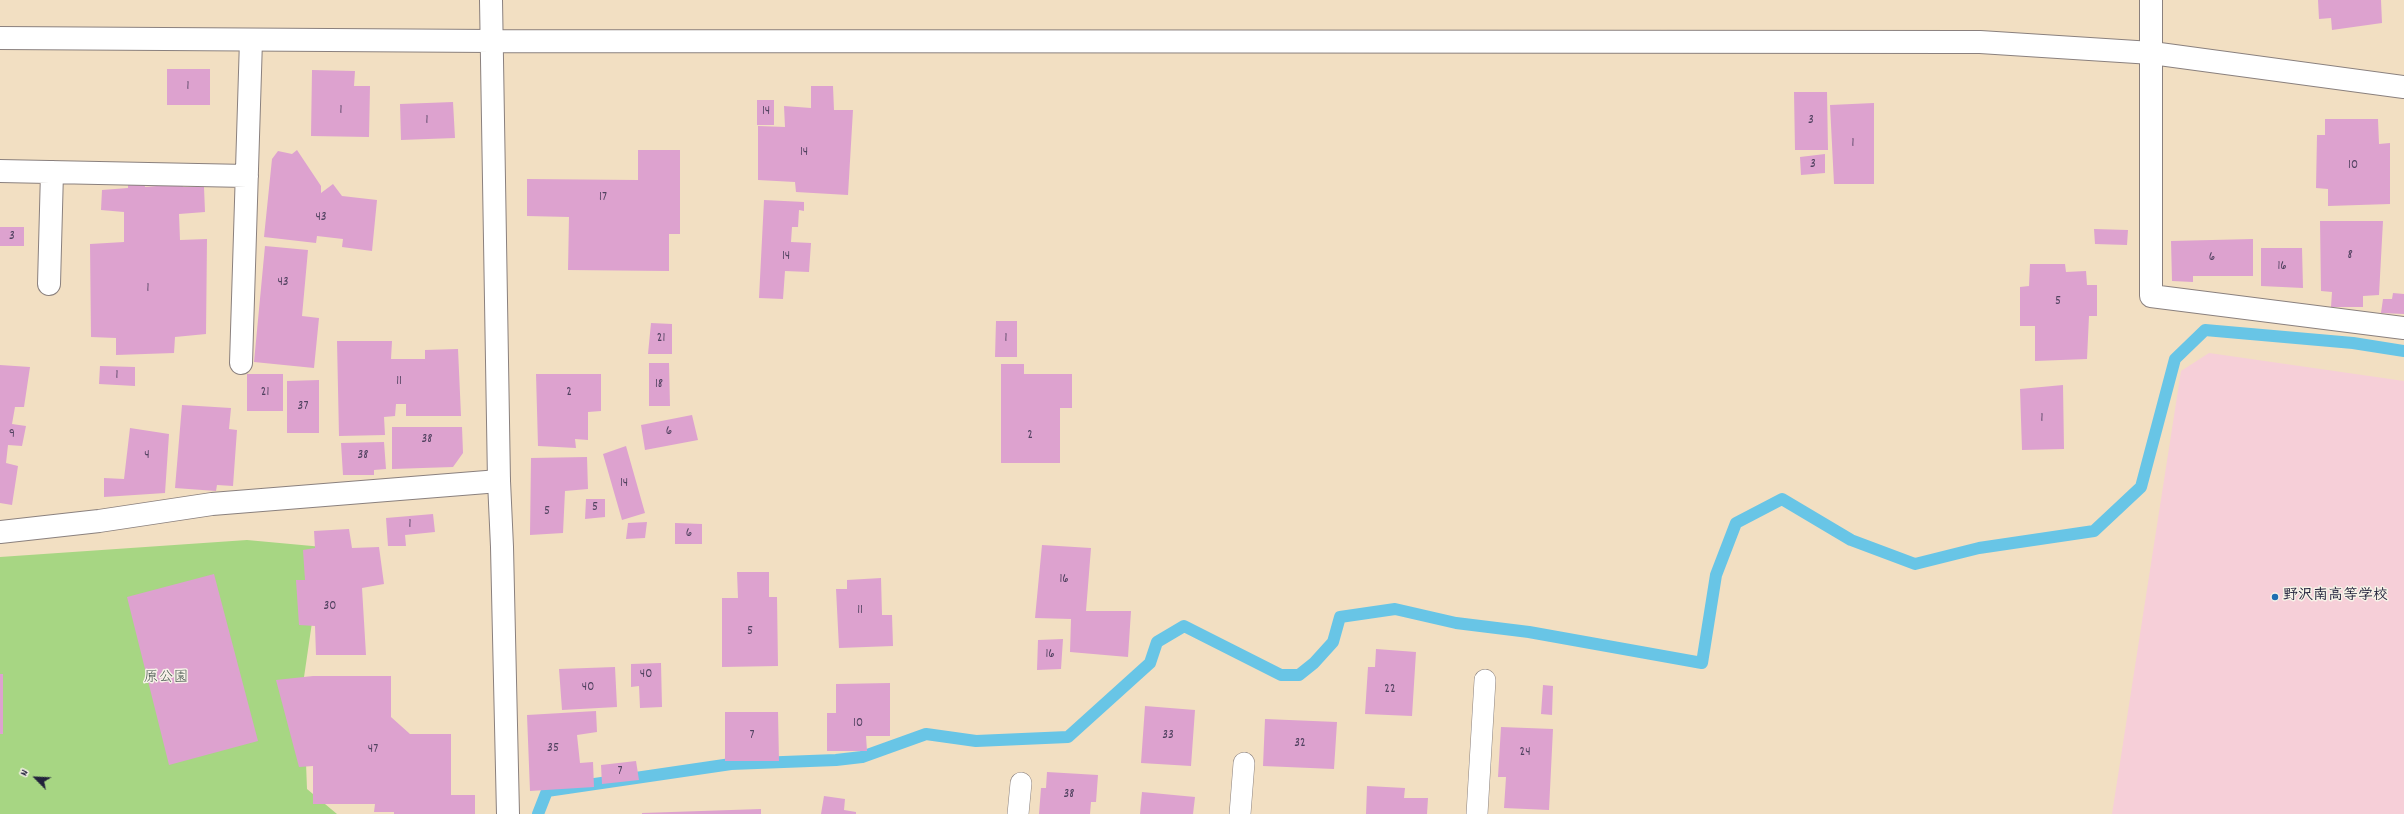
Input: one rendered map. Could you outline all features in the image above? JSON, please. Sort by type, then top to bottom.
[{"type":"street","points":[[491,0],[499,481],[508,814]]},
{"type":"street","points":[[2151,0],[2151,296],[2404,328]]},
{"type":"street","points":[[0,38],[492,41],[1980,42],[2152,53],[2404,86]]},
{"type":"street","points":[[241,363],[251,40]]},
{"type":"street","points":[[0,171],[247,176]]},
{"type":"street","points":[[48,284],[52,172]]},
{"type":"street","points":[[0,532],[99,521],[212,504],[499,481]]},
{"type":"lane","points":[[1477,814],[1485,680]]},
{"type":"lane","points":[[1240,814],[1244,763]]},
{"type":"lane","points":[[1018,814],[1021,782]]},
{"type":"shaded area","name":"野沢南高等学校","points":[[2209,353],[2404,381],[2404,814],[2112,814],[2181,371]]},
{"type":"green space","name":"原公園","points":[[247,540],[323,547],[303,684],[307,789],[337,814],[0,814],[0,557]]},
{"type":"building","points":[[2318,0],[2381,0],[2382,23],[2332,30],[2331,18],[2319,19]]},
{"type":"building","points":[[167,69],[210,69],[210,105],[167,105]]},
{"type":"building","points":[[312,70],[355,71],[354,86],[370,86],[369,137],[311,136]]},
{"type":"building","points":[[811,86],[833,86],[834,110],[853,110],[848,195],[796,192],[795,182],[758,180],[758,126],[785,127],[784,106],[811,108]]},
{"type":"building","points":[[1794,92],[1827,92],[1828,150],[1795,150]]},
{"type":"building","points":[[757,100],[774,100],[774,125],[757,125]]},
{"type":"building","points":[[453,102],[455,138],[401,140],[400,104]]},
{"type":"building","points":[[1874,103],[1874,184],[1834,184],[1830,105]]},
{"type":"building","points":[[2325,119],[2378,119],[2379,144],[2390,143],[2390,204],[2328,206],[2328,189],[2316,188],[2317,135],[2325,135]]},
{"type":"building","points":[[297,150],[321,186],[321,193],[333,184],[342,196],[377,200],[372,251],[342,247],[343,239],[317,236],[316,243],[264,237],[272,159],[278,151],[292,154]]},
{"type":"building","points":[[638,150],[680,150],[680,234],[669,234],[669,271],[568,270],[569,217],[527,216],[527,179],[638,180]]},
{"type":"building","points":[[1825,154],[1825,173],[1801,175],[1800,157]]},
{"type":"building","points":[[144,176],[145,187],[168,185],[182,176],[183,187],[204,187],[205,212],[179,214],[180,240],[207,239],[206,334],[175,337],[174,353],[116,355],[116,338],[91,337],[90,244],[124,242],[124,212],[101,210],[102,190],[128,188],[128,177]]},
{"type":"building","points":[[764,200],[804,202],[804,211],[799,210],[798,227],[792,227],[791,242],[811,243],[809,272],[785,271],[783,299],[759,298]]},
{"type":"building","points":[[2320,221],[2383,221],[2379,295],[2363,296],[2363,307],[2331,307],[2332,292],[2321,291]]},
{"type":"building","points":[[0,227],[24,227],[24,246],[0,246]]},
{"type":"building","points":[[2094,229],[2128,230],[2127,245],[2095,244]]},
{"type":"building","points":[[2253,239],[2253,276],[2193,276],[2193,282],[2172,281],[2171,241]]},
{"type":"building","points":[[265,246],[308,250],[302,316],[319,318],[314,368],[254,362]]},
{"type":"building","points":[[2261,248],[2302,248],[2303,288],[2261,286]]},
{"type":"building","points":[[2030,264],[2065,264],[2066,272],[2086,271],[2087,285],[2097,285],[2097,316],[2089,316],[2087,359],[2035,361],[2035,326],[2020,326],[2020,287],[2029,286]]},
{"type":"building","points":[[2393,293],[2404,294],[2404,314],[2381,313],[2383,299],[2392,299]]},
{"type":"building","points":[[996,321],[1017,321],[1017,357],[995,357]]},
{"type":"building","points":[[651,323],[672,324],[672,354],[648,354]]},
{"type":"building","points":[[337,341],[392,341],[391,359],[425,359],[425,350],[458,349],[461,416],[406,416],[406,404],[396,404],[395,416],[384,417],[385,435],[339,436]]},
{"type":"building","points":[[649,363],[669,363],[670,406],[649,406]]},
{"type":"building","points":[[1001,364],[1024,364],[1024,374],[1072,374],[1072,408],[1060,408],[1060,463],[1001,463]]},
{"type":"building","points":[[0,365],[30,367],[24,407],[15,407],[12,424],[26,426],[22,446],[8,445],[6,463],[18,466],[12,505],[0,503]]},
{"type":"building","points":[[100,366],[135,367],[135,386],[99,384]]},
{"type":"building","points":[[247,374],[283,374],[283,411],[247,411]]},
{"type":"building","points":[[536,374],[601,374],[601,411],[588,412],[588,440],[575,439],[576,448],[538,446]]},
{"type":"building","points":[[319,380],[319,433],[287,433],[287,381]]},
{"type":"building","points":[[2063,385],[2064,449],[2022,450],[2020,389]]},
{"type":"building","points":[[182,405],[231,408],[229,429],[237,430],[233,486],[217,485],[216,491],[175,488]]},
{"type":"building","points":[[692,415],[698,440],[645,450],[641,425]]},
{"type":"building","points":[[392,427],[462,427],[463,453],[453,467],[392,469]]},
{"type":"building","points":[[130,428],[169,434],[165,493],[104,497],[104,478],[124,479]]},
{"type":"building","points":[[384,442],[386,469],[374,470],[374,475],[343,475],[341,443]]},
{"type":"building","points":[[626,446],[645,513],[622,520],[603,454]]},
{"type":"building","points":[[587,457],[588,489],[565,491],[563,533],[530,535],[531,458]]},
{"type":"building","points":[[586,499],[605,499],[605,517],[585,519]]},
{"type":"building","points":[[433,514],[435,532],[405,535],[406,546],[388,546],[386,518]]},
{"type":"building","points":[[647,522],[645,538],[626,539],[628,523]]},
{"type":"building","points":[[675,523],[702,524],[702,544],[675,544]]},
{"type":"building","points":[[349,529],[352,548],[379,547],[384,584],[362,588],[366,655],[316,655],[315,626],[299,625],[296,580],[305,580],[303,550],[315,548],[314,531]]},
{"type":"building","points":[[1042,545],[1091,548],[1086,611],[1131,611],[1128,657],[1070,652],[1071,619],[1035,618]]},
{"type":"building","points":[[737,572],[769,572],[769,597],[777,597],[778,666],[722,667],[722,598],[738,598]]},
{"type":"building","points":[[214,574],[258,741],[169,765],[127,597]]},
{"type":"building","points":[[881,578],[882,615],[892,615],[893,646],[839,648],[836,589],[847,589],[847,580]]},
{"type":"building","points":[[1063,639],[1061,669],[1037,670],[1038,640]]},
{"type":"building","points":[[1376,649],[1416,652],[1412,716],[1365,714],[1368,667],[1375,667]]},
{"type":"building","points":[[661,663],[662,707],[640,708],[639,686],[631,687],[631,664]]},
{"type":"building","points":[[615,667],[617,707],[562,710],[559,669]]},
{"type":"building","points":[[0,674],[3,674],[3,734],[0,734]]},
{"type":"building","points":[[313,676],[391,676],[391,717],[410,734],[451,734],[451,795],[475,795],[475,814],[394,814],[394,812],[374,812],[375,804],[313,804],[313,766],[299,767],[276,680]]},
{"type":"building","points":[[890,683],[890,736],[866,736],[867,751],[827,751],[827,713],[836,713],[836,684]]},
{"type":"building","points":[[1543,685],[1553,686],[1552,715],[1541,714]]},
{"type":"building","points":[[1145,706],[1195,710],[1191,766],[1141,763]]},
{"type":"building","points":[[596,711],[597,732],[577,735],[580,763],[593,762],[594,787],[530,791],[527,715]]},
{"type":"building","points":[[725,712],[778,712],[779,761],[725,761]]},
{"type":"building","points":[[1265,719],[1337,722],[1334,769],[1263,766]]},
{"type":"building","points":[[1501,727],[1553,729],[1549,810],[1504,808],[1506,777],[1498,777]]},
{"type":"building","points":[[636,761],[639,780],[602,784],[601,765]]},
{"type":"building","points":[[1047,772],[1098,775],[1096,802],[1091,802],[1090,814],[1039,814],[1041,788],[1046,788]]},
{"type":"building","points":[[1367,786],[1405,788],[1404,798],[1428,798],[1427,814],[1366,814]]},
{"type":"building","points":[[1142,792],[1195,797],[1193,814],[1140,814]]},
{"type":"building","points":[[824,796],[845,799],[844,810],[856,812],[856,814],[821,814]]},
{"type":"building","points":[[761,809],[761,814],[642,814],[642,813]]},
{"type":"waterway","points":[[538,814],[547,791],[731,764],[836,760],[862,757],[926,734],[976,741],[1068,737],[1150,663],[1157,642],[1184,626],[1281,675],[1299,675],[1314,663],[1333,642],[1340,617],[1395,609],[1456,623],[1529,632],[1702,663],[1716,575],[1736,523],[1782,499],[1851,540],[1915,564],[1979,548],[2094,531],[2141,487],[2175,359],[2205,330],[2353,343],[2404,351]]},
{"type":"place","name":"野沢南高等学校","points":[[2275,597]]}]
